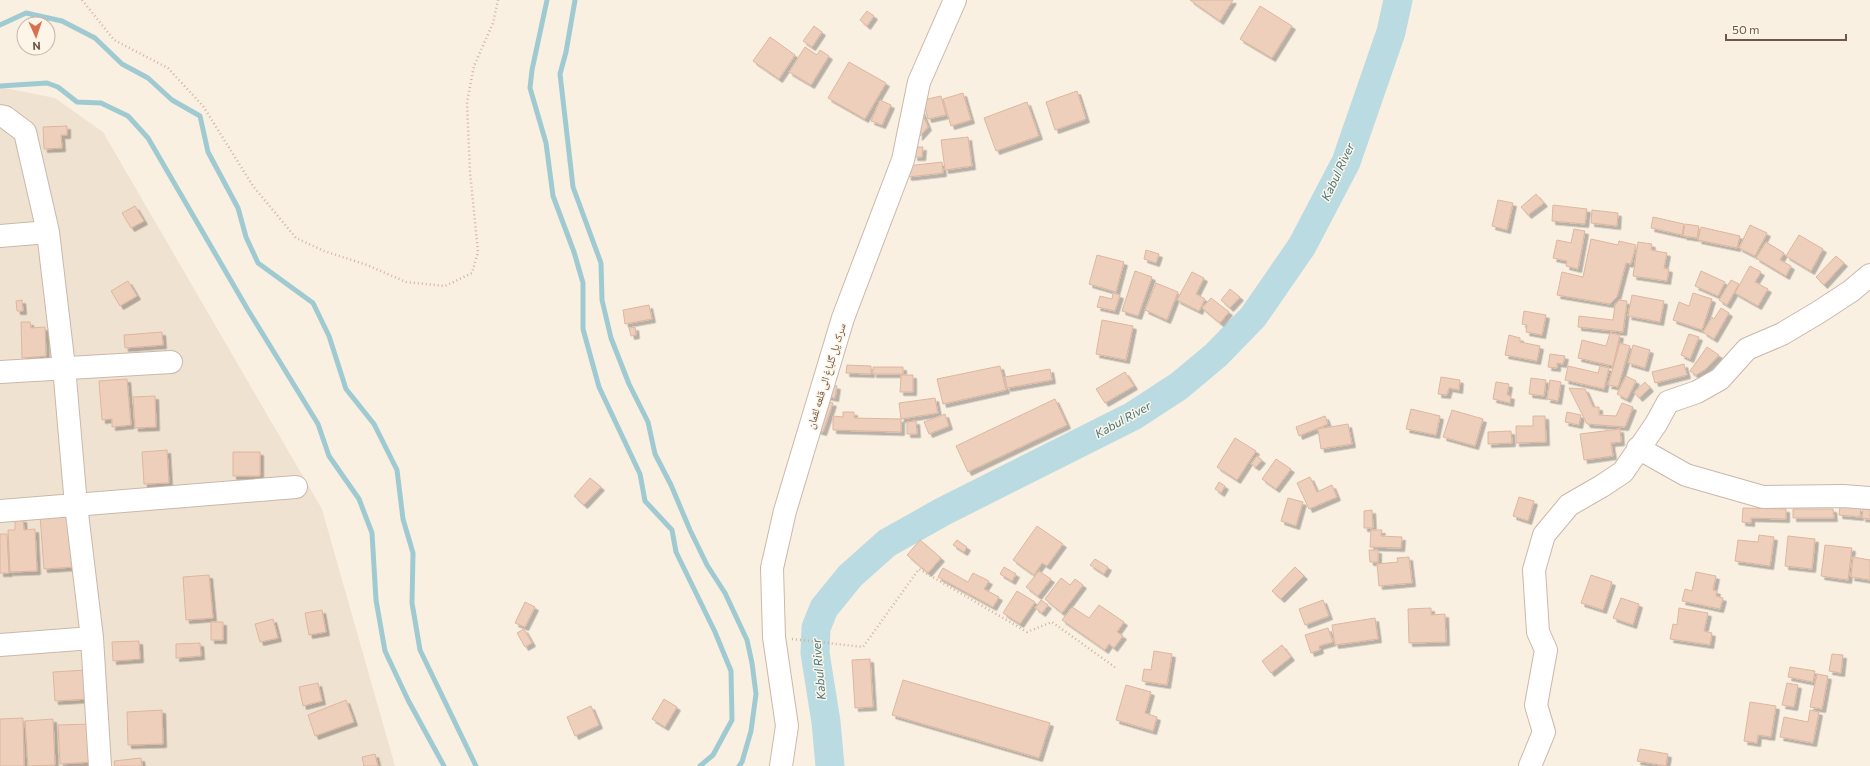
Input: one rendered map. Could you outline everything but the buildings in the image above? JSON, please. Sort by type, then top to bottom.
[{"type":"street","name":"سرک پل گلباغ الی قلعه لقمان","points":[[781,766],[787,726],[774,637],[772,568],[785,511],[843,318],[903,160],[919,82],[955,0]]},
{"type":"street","points":[[0,116],[5,117],[25,132],[48,232],[64,367],[76,505],[92,638],[100,766]]},
{"type":"street","points":[[0,236],[48,232]]},
{"type":"street","points":[[1530,766],[1544,732],[1536,705],[1546,650],[1538,632],[1534,570],[1544,535],[1569,505],[1602,486],[1622,472],[1656,424],[1668,402],[1697,392],[1720,379],[1747,349],[1782,334],[1819,312],[1851,291],[1870,275]]},
{"type":"street","points":[[0,372],[64,367],[172,362]]},
{"type":"street","points":[[1638,448],[1686,475],[1763,497],[1843,496],[1870,498]]},
{"type":"street","points":[[0,511],[296,487]]},
{"type":"street","points":[[0,645],[92,638]]},
{"type":"path","points":[[82,0],[114,40],[168,68],[203,106],[253,186],[296,238],[324,251],[368,265],[406,282],[445,286],[472,273],[478,252],[470,172],[467,102],[474,66],[492,23],[498,0]]},
{"type":"path","points":[[774,637],[863,648],[919,569],[1027,632],[1052,622],[1116,668]]},
{"type":"shaded area","points":[[0,87],[55,98],[103,132],[322,509],[395,766],[0,766]]},
{"type":"waterway","points":[[547,0],[532,70],[530,88],[546,143],[553,196],[574,252],[583,283],[583,329],[599,387],[640,474],[645,501],[672,530],[676,552],[715,632],[731,671],[732,720],[713,755],[700,766]]},
{"type":"waterway","points":[[575,0],[566,52],[560,74],[573,187],[601,263],[602,300],[611,338],[629,384],[648,422],[655,454],[671,485],[707,565],[725,593],[747,640],[756,694],[751,731],[742,762],[739,766]]},
{"type":"waterway","name":"Kabul River","points":[[830,766],[826,722],[815,653],[816,628],[824,608],[850,576],[887,543],[942,512],[1133,416],[1179,386],[1216,355],[1253,317],[1302,246],[1346,162],[1391,32],[1398,0]]},
{"type":"waterway","points":[[0,25],[26,13],[62,21],[95,38],[122,64],[148,78],[172,100],[200,116],[208,152],[238,208],[246,237],[258,263],[313,303],[329,336],[346,389],[374,424],[397,470],[403,519],[413,553],[412,603],[420,650],[476,766]]},
{"type":"waterway","points":[[0,86],[47,83],[58,87],[77,102],[101,103],[128,116],[148,138],[248,310],[318,424],[329,456],[359,499],[372,533],[376,600],[385,651],[408,700],[444,766]]}]
